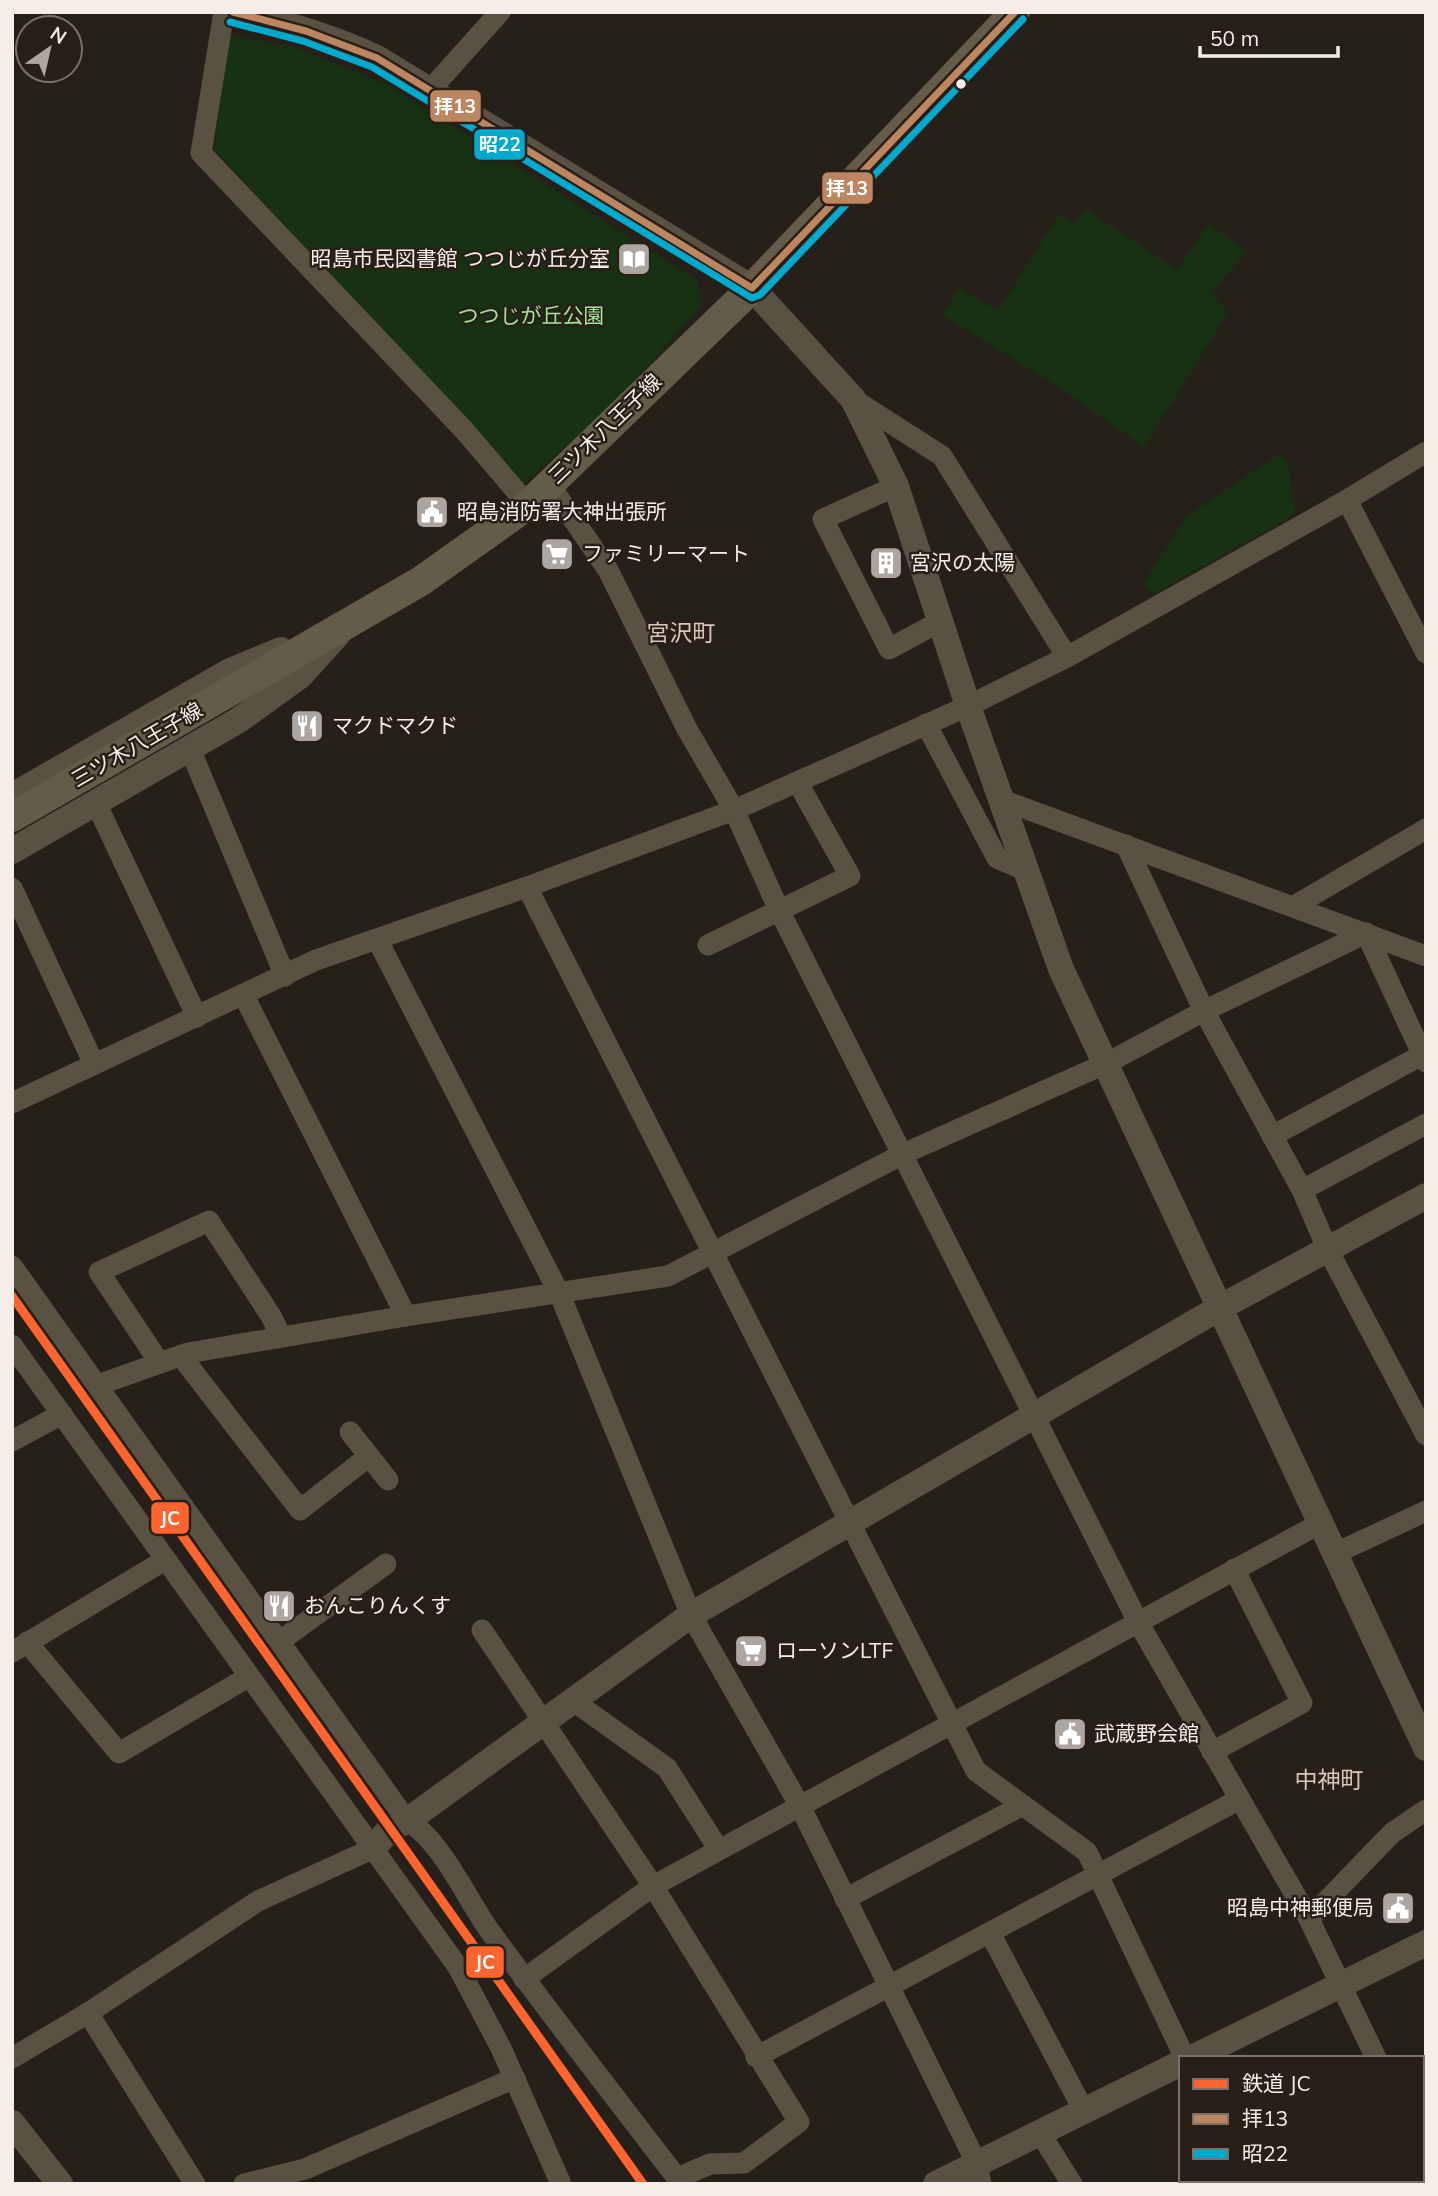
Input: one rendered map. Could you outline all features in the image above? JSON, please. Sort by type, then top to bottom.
[{"type":"main road","name":"三ツ木八王子線","points":[[12,817],[421,580],[528,505],[751,288],[1015,12]]},
{"type":"street","points":[[224,12],[201,153],[464,430],[528,505]]},
{"type":"street","points":[[232,12],[287,22],[339,40],[431,89],[751,288],[853,399],[942,456],[1067,657]]},
{"type":"street","points":[[431,89],[500,12]]},
{"type":"street","points":[[853,399],[897,486],[939,622],[1061,969],[1426,1748]]},
{"type":"street","points":[[12,1103],[316,960],[527,887],[734,810],[968,706],[1067,657],[1347,500],[1426,452]]},
{"type":"street","points":[[549,484],[608,570],[687,729],[734,810],[779,909],[1138,1622],[1309,1919],[1375,2056]]},
{"type":"street","points":[[897,486],[823,519],[888,649],[939,622]]},
{"type":"street","points":[[1347,500],[1424,646]]},
{"type":"street","points":[[12,851],[190,750],[244,716],[300,676],[347,624]]},
{"type":"street","points":[[12,796],[230,671],[347,624]]},
{"type":"street","points":[[236,688],[243,703],[244,716]]},
{"type":"street","points":[[926,724],[997,858],[1027,870]]},
{"type":"street","points":[[190,750],[285,976]]},
{"type":"street","points":[[708,945],[850,876],[798,783]]},
{"type":"street","points":[[1002,800],[1426,956]]},
{"type":"street","points":[[96,803],[197,1017]]},
{"type":"street","points":[[1294,906],[1426,828]]},
{"type":"street","points":[[1126,845],[1204,1011],[1302,1190],[1328,1250],[1426,1435]]},
{"type":"street","points":[[527,887],[976,1771],[1087,1852],[1184,2056]]},
{"type":"street","points":[[12,888],[94,1064]]},
{"type":"street","points":[[98,1385],[181,1356],[281,1336],[407,1315],[560,1295],[668,1276],[903,1154],[1107,1063],[1204,1011],[1366,933]]},
{"type":"street","points":[[1272,1136],[1424,1058],[1366,933]]},
{"type":"street","points":[[377,939],[560,1295],[691,1615],[800,1806],[979,2174]]},
{"type":"street","points":[[244,996],[407,1315]]},
{"type":"street","points":[[1302,1190],[1426,1124]]},
{"type":"street","points":[[12,2058],[88,2013],[258,1901],[372,1849],[390,1829],[407,1821],[691,1615],[1221,1307],[1328,1250],[1414,1209],[1426,1196]]},
{"type":"street","points":[[159,1362],[99,1272],[209,1221],[271,1316],[281,1336]]},
{"type":"street","points":[[12,1266],[407,1821],[420,1828],[431,1840],[467,1900],[524,1979],[677,2178],[710,2164],[744,2163],[799,2122],[756,2057],[653,1886],[482,1630]]},
{"type":"street","points":[[12,1345],[457,1967],[515,2078],[561,2184]]},
{"type":"street","points":[[181,1356],[300,1510],[369,1456]]},
{"type":"street","points":[[12,1441],[62,1414]]},
{"type":"street","points":[[350,1432],[388,1480]]},
{"type":"street","points":[[1334,1554],[1426,1511]]},
{"type":"street","points":[[524,1979],[653,1886],[1320,1524]]},
{"type":"street","points":[[165,1560],[20,1647],[119,1753],[248,1677]]},
{"type":"street","points":[[280,1642],[386,1563]]},
{"type":"street","points":[[1212,1752],[1302,1703],[1234,1569]]},
{"type":"street","points":[[572,1700],[667,1768],[719,1850]]},
{"type":"street","points":[[756,2057],[1240,1799]]},
{"type":"street","points":[[845,1899],[1023,1805]]},
{"type":"street","points":[[1309,1919],[1392,1833],[1426,1810]]},
{"type":"street","points":[[990,1933],[1084,2111]]},
{"type":"street","points":[[1196,2056],[1426,1943]]},
{"type":"street","points":[[88,2013],[195,2184]]},
{"type":"street","points":[[936,2184],[979,2174],[1040,2133],[1179,2064]]},
{"type":"street","points":[[244,2184],[307,2176],[515,2078]]},
{"type":"street","points":[[12,2123],[60,2184]]},
{"type":"street","points":[[1040,2133],[1072,2184]]},
{"type":"green space","name":"つつじが丘公園","points":[[227,35],[294,47],[387,85],[697,280],[702,306],[613,403],[524,484],[215,150]]},
{"type":"green space","points":[[1085,209],[1177,270],[1209,224],[1247,251],[1211,294],[1228,312],[1144,447],[1056,385],[942,315],[960,288],[998,311],[1059,215],[1075,224]]},
{"type":"green space","points":[[1280,454],[1288,463],[1295,514],[1152,595],[1144,583],[1187,516]]},
{"type":"rail line","name":"JC","points":[[12,1296],[643,2184]]},
{"type":"transit line","name":"拝13","points":[[233,12],[306,31],[377,58],[752,288],[1015,12]]},
{"type":"transit line","name":"昭22","points":[[230,22],[303,41],[372,67],[752,298],[760,295],[1023,19]]},
{"type":"place","name":"昭島市民図書館 つつじが丘分室","points":[[634,259]]},
{"type":"place","name":"昭島消防署大神出張所","points":[[432,512]]},
{"type":"place","name":"ファミリーマート","points":[[557,554]]},
{"type":"place","name":"宮沢の太陽","points":[[886,563]]},
{"type":"place","name":"マクドマクド","points":[[307,726]]},
{"type":"place","name":"おんこりんくす","points":[[279,1606]]},
{"type":"place","name":"ローソンLTF","points":[[751,1651]]},
{"type":"place","name":"武蔵野会館","points":[[1070,1734]]},
{"type":"place","name":"昭島中神郵便局","points":[[1398,1908]]},
{"type":"district","name":"宮沢町","points":[[681,633]]},
{"type":"district","name":"中神町","points":[[1329,1780]]}]
